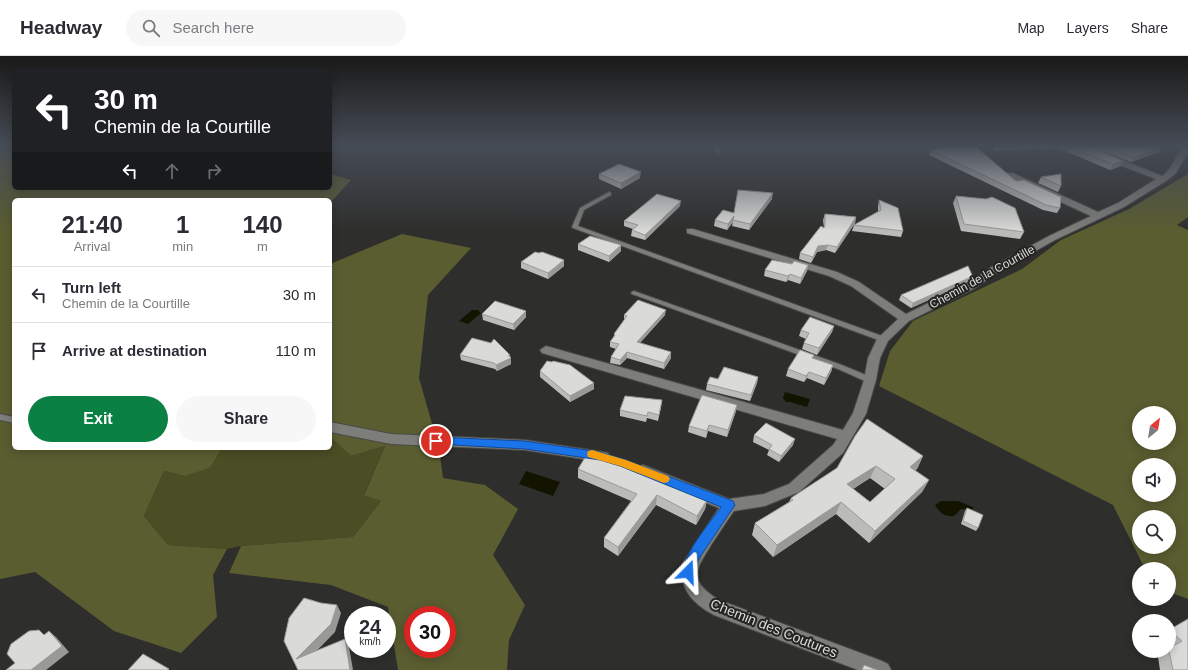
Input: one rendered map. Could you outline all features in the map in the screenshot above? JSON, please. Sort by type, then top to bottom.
[{"type":"street","points":[[1010,175],[1099,216]]},
{"type":"street","points":[[1154,175],[1163,178]]},
{"type":"street","name":"Chemin de la Courtille","points":[[630,465],[729,505],[765,500],[794,488],[838,449],[859,414],[870,380],[874,358],[883,339],[905,319],[971,286],[994,270],[1052,238],[1122,205],[1169,175]]},
{"type":"street","points":[[690,231],[833,274],[855,284],[905,319]]},
{"type":"street","points":[[546,350],[846,436]]},
{"type":"street","points":[[332,427],[391,438],[525,445],[579,452],[615,460]]},
{"type":"street","name":"Chemin des Coutures","points":[[729,505],[690,564],[688,572],[690,580],[698,595],[707,603],[720,609],[882,670]]},
{"type":"lane","points":[[609,194],[582,209],[575,228],[883,339]]},
{"type":"lane","points":[[634,294],[832,364],[870,380]]},
{"type":"lane","points":[[0,417],[12,420]]},
{"type":"green space","points":[[0,175],[12,175],[12,190],[332,190],[332,175],[351,180],[332,201],[332,198],[12,198],[12,450],[221,450],[210,468],[185,476],[164,471],[144,516],[168,545],[227,549],[213,575],[217,617],[181,653],[114,631],[35,572],[0,579]]},
{"type":"green space","points":[[1188,175],[1188,217],[1177,225],[1188,230],[1188,599],[1176,595],[1176,562],[1142,562],[1138,554],[1176,554],[1176,510],[1132,510],[1132,543],[1113,505],[879,386],[890,351],[913,321],[1022,269],[1061,240],[1129,209]]},
{"type":"green space","points":[[402,234],[471,248],[428,295],[419,378],[439,448],[443,478],[485,485],[518,509],[493,555],[525,605],[509,640],[507,670],[398,670],[396,657],[396,606],[385,606],[331,585],[229,573],[241,546],[353,537],[381,501],[364,495],[385,446],[351,456],[332,439],[332,263]]},
{"type":"green space","points":[[332,439],[351,456],[385,446],[364,494],[381,501],[353,537],[241,546],[227,549],[168,545],[144,516],[164,471],[185,476],[210,468],[221,450],[332,450]]},
{"type":"shaded area","points":[[472,310],[478,310],[481,313],[468,324],[459,321]]},
{"type":"shaded area","points":[[785,392],[810,399],[807,407],[786,402],[783,398]]},
{"type":"shaded area","points":[[526,471],[560,482],[553,496],[519,484]]},
{"type":"shaded area","points":[[941,501],[958,501],[973,507],[974,509],[961,509],[954,516],[948,516],[941,512],[935,505]]},
{"type":"building","points":[[601,175],[636,175],[621,183]]},
{"type":"building","points":[[983,175],[1009,175],[1016,181],[1024,180],[1061,197],[1060,208],[1046,205]]},
{"type":"building","points":[[1061,175],[1061,186],[1041,177]]},
{"type":"building","points":[[738,190],[773,193],[750,224],[733,220],[734,216],[728,224],[715,220],[723,210],[734,213]]},
{"type":"building","points":[[657,194],[681,201],[645,235],[632,230],[638,225],[624,221]]},
{"type":"building","points":[[956,196],[986,199],[992,197],[1015,208],[1024,232],[964,224]]},
{"type":"building","points":[[879,200],[898,208],[903,231],[854,225],[881,210]]},
{"type":"building","points":[[825,214],[856,217],[837,247],[828,245],[818,246],[813,257],[800,253],[821,226],[824,228]]},
{"type":"building","points":[[590,236],[621,245],[609,256],[578,244]]},
{"type":"building","points":[[535,252],[542,252],[564,260],[548,273],[521,262]]},
{"type":"building","points":[[772,260],[792,264],[794,261],[808,265],[801,278],[790,274],[788,276],[765,270]]},
{"type":"building","points":[[968,266],[972,275],[969,278],[913,303],[901,295]]},
{"type":"building","points":[[638,300],[666,310],[637,342],[671,352],[664,363],[627,352],[620,360],[611,357],[619,344],[610,342],[627,316],[624,315]]},
{"type":"building","points":[[495,301],[526,311],[513,324],[482,314]]},
{"type":"building","points":[[810,317],[834,326],[819,348],[804,343],[809,333],[801,330]]},
{"type":"building","points":[[472,338],[491,343],[494,339],[510,355],[508,355],[511,358],[496,365],[494,363],[460,355]]},
{"type":"building","points":[[800,350],[814,355],[812,358],[833,365],[826,378],[809,372],[806,376],[788,369]]},
{"type":"building","points":[[547,361],[570,365],[594,383],[570,396],[540,371]]},
{"type":"building","points":[[724,367],[758,377],[751,395],[707,384],[710,377],[718,379]]},
{"type":"building","points":[[702,395],[737,405],[728,430],[709,425],[707,431],[689,426]]},
{"type":"building","points":[[625,396],[662,400],[659,415],[648,412],[647,416],[620,410]]},
{"type":"building","points":[[867,419],[923,456],[910,467],[929,480],[875,531],[841,502],[777,545],[755,523],[793,500],[791,498],[837,468],[855,436]],"holes":[[[876,466],[895,479],[870,502],[847,484]]]},
{"type":"building","points":[[766,423],[795,439],[781,456],[769,449],[772,445],[754,435]]},
{"type":"building","points":[[589,451],[628,462],[707,500],[697,516],[657,495],[618,547],[604,538],[637,494],[578,469]]},
{"type":"building","points":[[967,508],[983,515],[978,528],[963,521]]},
{"type":"building","points":[[304,598],[321,603],[337,605],[331,624],[296,659],[344,639],[344,658],[348,658],[350,670],[298,670],[284,641],[289,618]]},
{"type":"building","points":[[1188,619],[1188,670],[1173,670],[1170,658],[1176,658],[1176,644],[1182,641],[1176,636],[1176,626]]},
{"type":"building","points":[[39,630],[44,635],[49,631],[62,646],[31,670],[6,670],[15,663],[7,654],[11,644],[29,631]]},
{"type":"building","points":[[143,654],[169,669],[128,670]]},
{"type":"building","points":[[864,665],[877,670],[862,670]]},
{"type":"slow traffic","points":[[592,454],[622,462],[664,479]]},
{"type":"route","points":[[436,441],[525,445],[600,456],[622,462],[729,505],[697,550],[688,572]]}]
